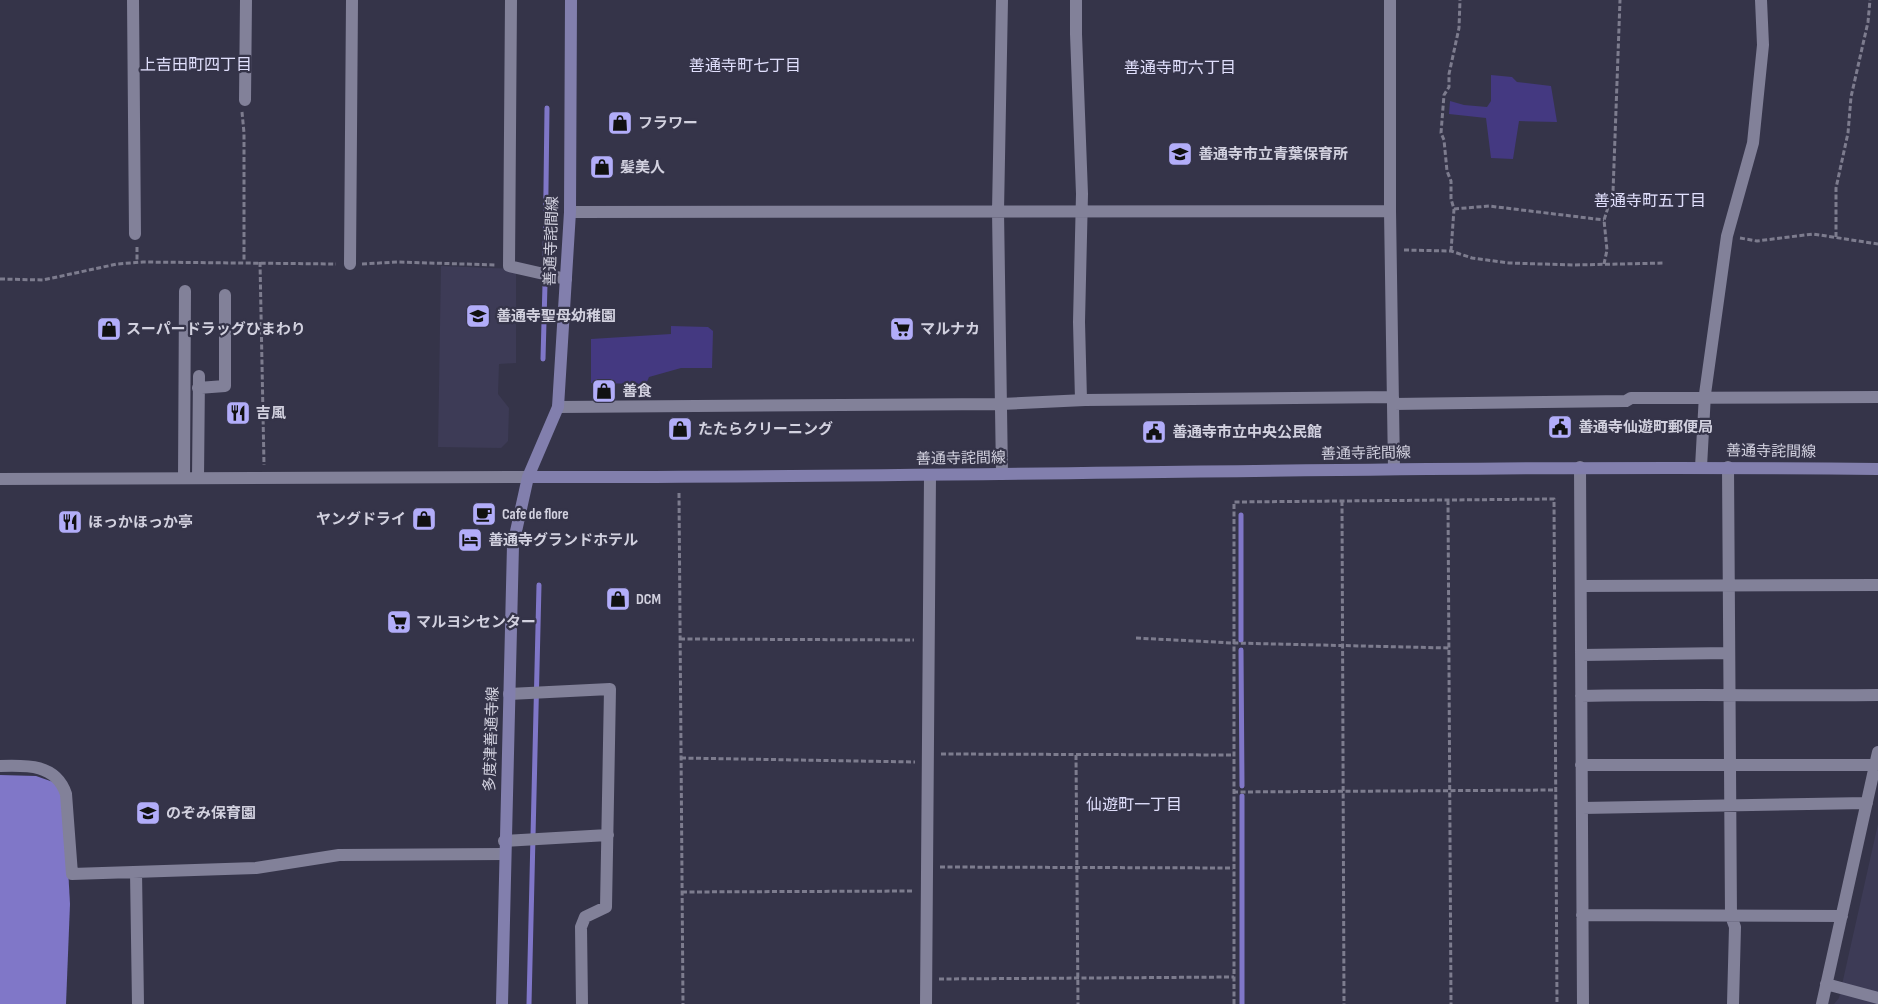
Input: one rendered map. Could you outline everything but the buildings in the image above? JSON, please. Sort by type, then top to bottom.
[{"type":"main road","name":"善通寺詫間線","points":[[571,0],[570,212],[558,407],[528,477],[930,475],[1580,467],[1878,469]]},
{"type":"main road","name":"多度津善通寺線","points":[[502,1004],[504,848],[513,545],[528,477]]},
{"type":"street","points":[[134,0],[135,234]]},
{"type":"street","points":[[244,100],[246,0]]},
{"type":"street","points":[[350,264],[352,0]]},
{"type":"street","points":[[511,0],[509,266],[566,279]]},
{"type":"street","points":[[1002,0],[998,211],[1002,474]]},
{"type":"street","points":[[1076,0],[1082,211],[1079,322],[1081,400]]},
{"type":"street","points":[[1390,0],[1390,249],[1394,469]]},
{"type":"street","points":[[1701,467],[1704,398],[1726,236],[1753,143],[1763,45],[1761,0]]},
{"type":"street","points":[[570,212],[784,216],[998,211],[1390,212]]},
{"type":"street","points":[[184,478],[185,291]]},
{"type":"street","points":[[198,478],[199,382],[225,386],[225,295]]},
{"type":"street","points":[[558,407],[1001,404],[1081,400],[1878,397]]},
{"type":"street","points":[[1580,467],[1582,1004]]},
{"type":"street","points":[[1728,467],[1731,916],[1735,928],[1733,1004]]},
{"type":"street","points":[[926,1004],[930,475]]},
{"type":"street","points":[[0,479],[528,477]]},
{"type":"street","points":[[1581,586],[1878,585]]},
{"type":"street","points":[[1581,654],[1729,652]]},
{"type":"street","points":[[509,694],[610,689],[606,907],[585,917],[581,927],[582,1004]]},
{"type":"street","points":[[1581,696],[1713,694],[1878,696]]},
{"type":"street","points":[[1822,1004],[1878,752]]},
{"type":"street","points":[[1582,765],[1730,764],[1875,766]]},
{"type":"street","points":[[0,766],[39,767],[56,776],[63,784],[66,794],[72,874],[256,868],[339,855],[504,848],[527,842],[608,835]]},
{"type":"street","points":[[1582,808],[1867,803]]},
{"type":"street","points":[[136,872],[138,1004]]},
{"type":"street","points":[[1582,915],[1842,916]]},
{"type":"street","points":[[1826,984],[1878,998]]},
{"type":"path","points":[[1450,251],[1454,209],[1451,199],[1451,181],[1446,171],[1444,140],[1441,133],[1444,96],[1449,88],[1449,74],[1460,22],[1460,0]]},
{"type":"path","points":[[1604,264],[1607,250],[1604,220],[1613,192],[1620,0]]},
{"type":"path","points":[[1836,237],[1836,188],[1848,133],[1851,97],[1868,22],[1870,0]]},
{"type":"path","points":[[244,100],[241,103],[244,133],[244,262]]},
{"type":"path","points":[[1454,209],[1489,206],[1604,220]]},
{"type":"path","points":[[1726,236],[1757,241],[1813,234],[1878,244]]},
{"type":"path","points":[[1390,249],[1427,252],[1450,251],[1472,258],[1509,263],[1574,265],[1665,263]]},
{"type":"path","points":[[0,279],[43,280],[117,264],[143,262],[350,264],[397,262],[509,266]]},
{"type":"path","points":[[260,262],[264,478]]},
{"type":"path","points":[[679,493],[682,1004]]},
{"type":"path","points":[[1448,500],[1451,1004]]},
{"type":"path","points":[[1234,1004],[1234,502],[1554,500],[1557,1004]]},
{"type":"path","points":[[1342,501],[1344,1004]]},
{"type":"path","points":[[1136,638],[1233,643],[1449,648]]},
{"type":"path","points":[[680,639],[928,640]]},
{"type":"path","points":[[1076,755],[1078,1004]]},
{"type":"path","points":[[681,758],[1233,755]]},
{"type":"path","points":[[1233,792],[1556,790]]},
{"type":"path","points":[[927,867],[1233,868]]},
{"type":"path","points":[[682,892],[927,891]]},
{"type":"path","points":[[926,979],[1234,977]]},
{"type":"shaded area","points":[[1491,75],[1512,77],[1517,82],[1551,86],[1557,122],[1519,121],[1513,159],[1491,158],[1486,118],[1449,114],[1450,101],[1464,105],[1487,107],[1491,101]]},
{"type":"shaded area","name":"善通寺聖母幼稚園","points":[[441,266],[516,269],[516,363],[499,364],[498,394],[509,408],[508,441],[501,448],[438,447]]},
{"type":"shaded area","points":[[671,326],[708,327],[713,331],[712,368],[681,368],[649,377],[646,384],[591,383],[591,339],[671,334]]},
{"type":"shaded area","points":[[0,775],[36,776],[56,783],[64,795],[70,904],[66,1004],[0,1004]]},
{"type":"shaded area","points":[[1878,824],[1878,1004],[1834,1004],[1839,998]]},
{"type":"waterway","points":[[545,268],[547,108]]},
{"type":"waterway","points":[[543,359],[545,284]]},
{"type":"waterway","points":[[1241,515],[1241,640]]},
{"type":"waterway","points":[[529,1004],[539,585]]},
{"type":"waterway","points":[[1241,650],[1242,786]]},
{"type":"waterway","points":[[1242,796],[1242,1004]]},
{"type":"place","name":"フラワー","points":[[620,123]]},
{"type":"place","name":"善通寺市立青葉保育所","points":[[1180,154]]},
{"type":"place","name":"髪美人","points":[[602,167]]},
{"type":"place","name":"善通寺聖母幼稚園","points":[[478,316]]},
{"type":"place","name":"スーパードラッグひまわり","points":[[109,329]]},
{"type":"place","name":"マルナカ","points":[[902,329]]},
{"type":"place","name":"善食","points":[[604,391]]},
{"type":"place","name":"吉風","points":[[238,413]]},
{"type":"place","name":"善通寺仙遊町郵便局","points":[[1560,427]]},
{"type":"place","name":"たたらクリーニング","points":[[680,429]]},
{"type":"place","name":"善通寺市立中央公民館","points":[[1154,432]]},
{"type":"place","name":"Cafe de flore","points":[[484,514]]},
{"type":"place","name":"ヤングドライ","points":[[424,519]]},
{"type":"place","name":"ほっかほっか亭","points":[[70,522]]},
{"type":"place","name":"善通寺グランドホテル","points":[[470,540]]},
{"type":"place","name":"DCM","points":[[618,599]]},
{"type":"place","name":"マルヨシセンター","points":[[399,622]]},
{"type":"place","name":"のぞみ保育園","points":[[148,813]]},
{"type":"district","name":"上吉田町四丁目","points":[[196,64]]},
{"type":"district","name":"善通寺町七丁目","points":[[745,65]]},
{"type":"district","name":"善通寺町六丁目","points":[[1180,67]]},
{"type":"district","name":"善通寺町五丁目","points":[[1650,200]]},
{"type":"district","name":"仙遊町一丁目","points":[[1134,804]]}]
